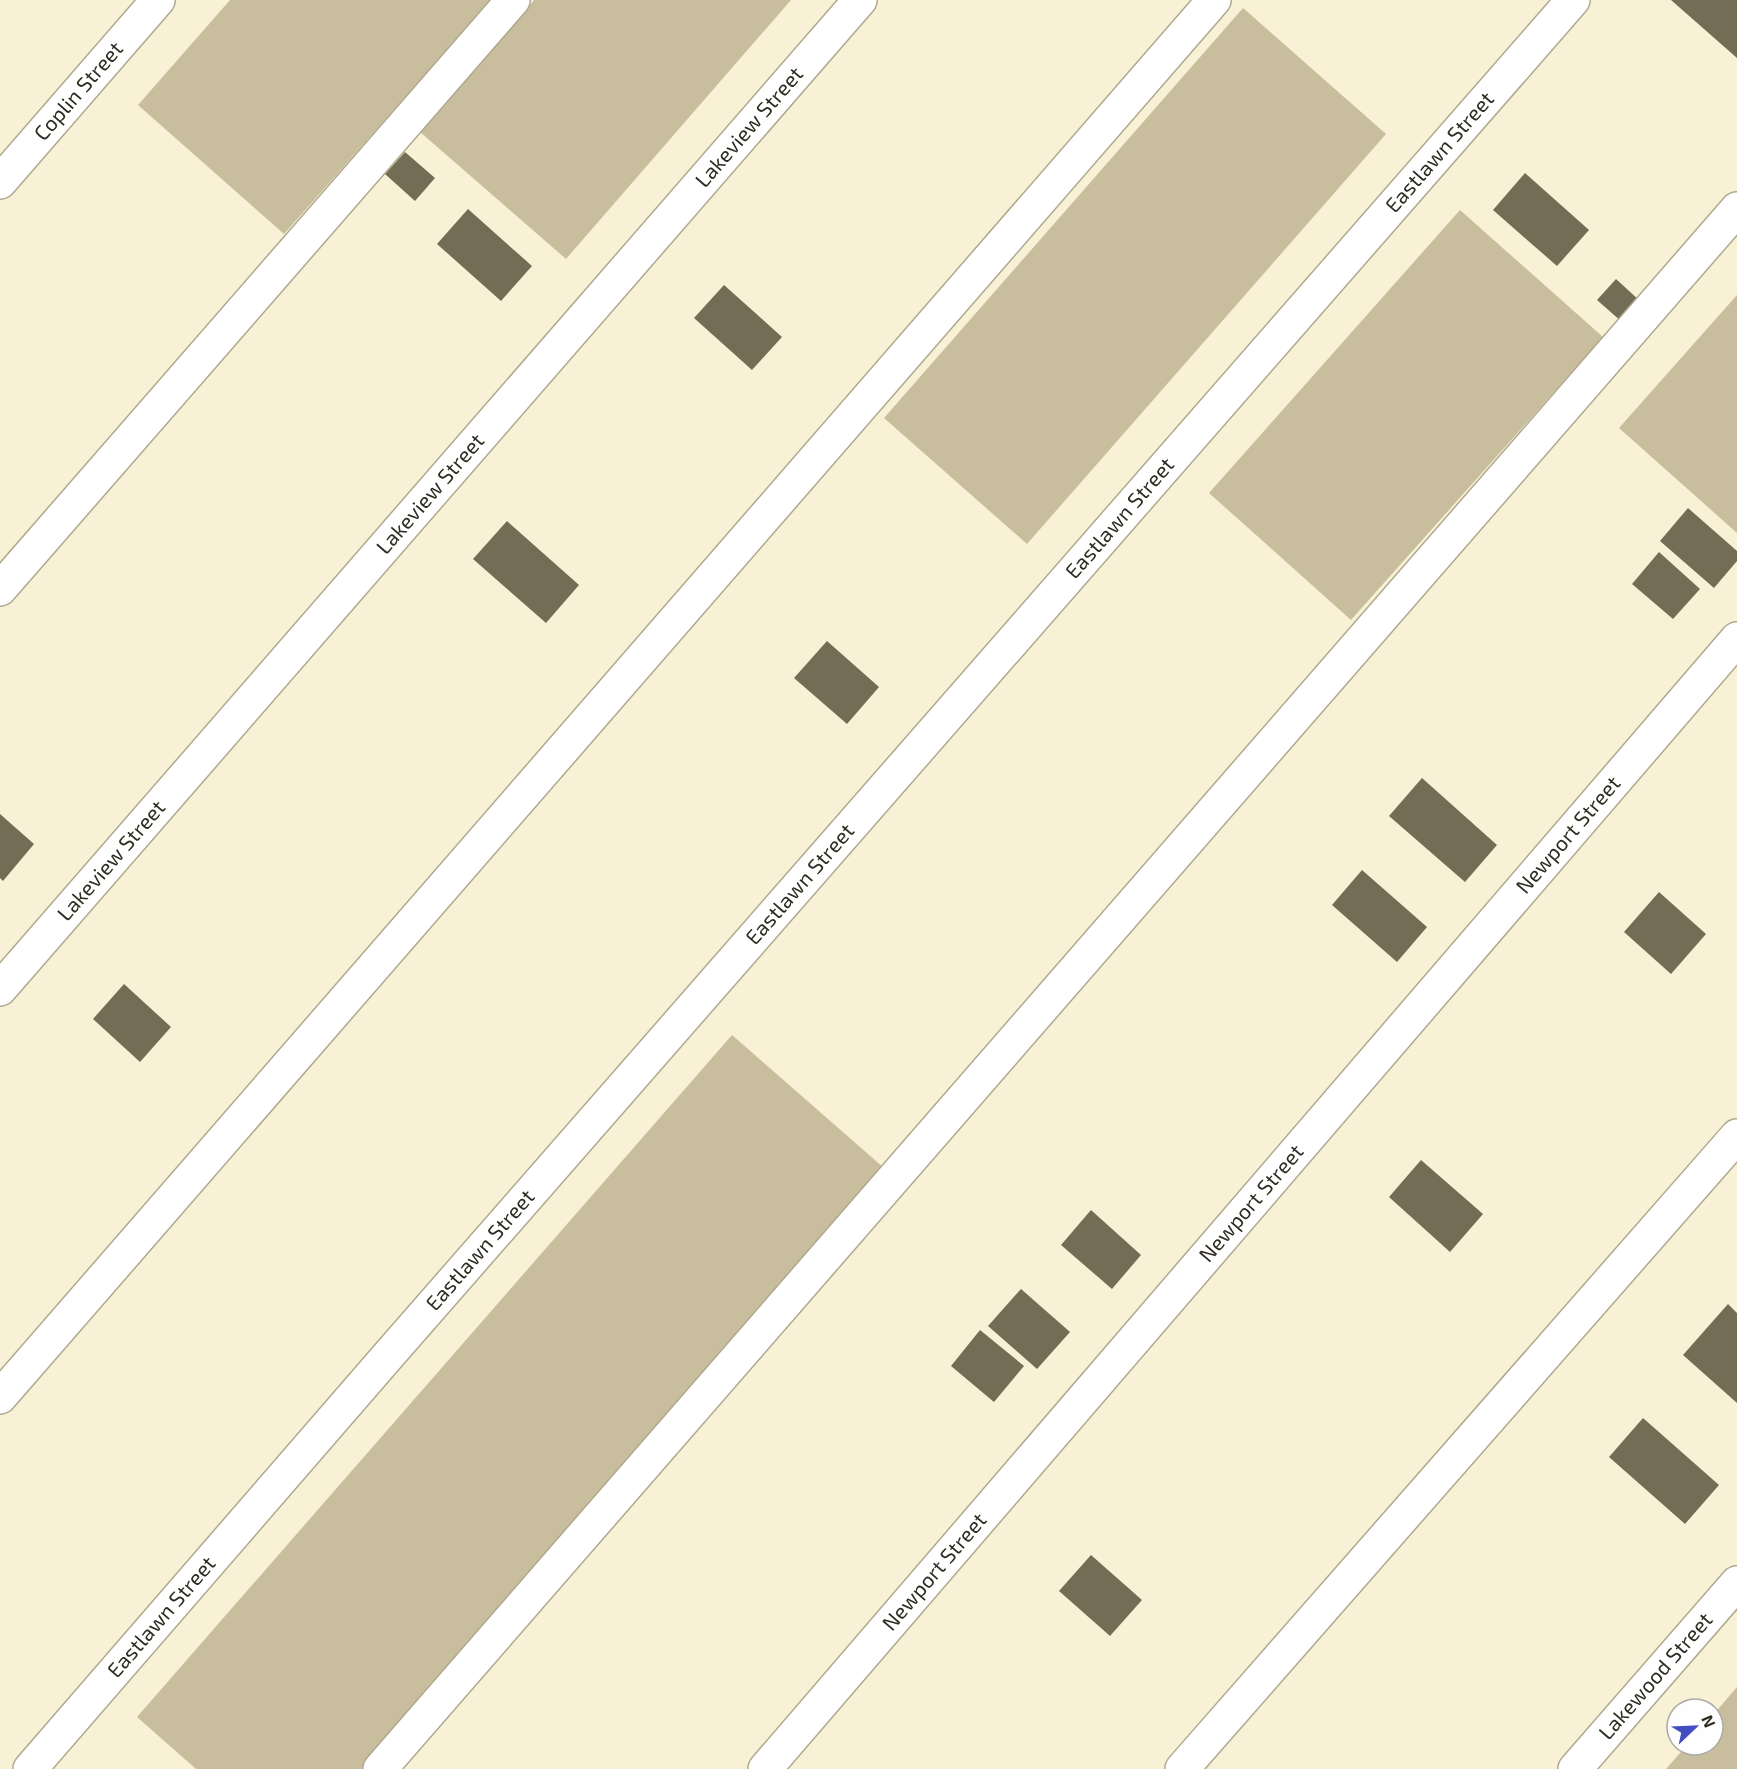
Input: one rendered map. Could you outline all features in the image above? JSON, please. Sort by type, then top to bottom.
[{"type":"street","name":"Coplin Street","points":[[0,182],[158,0]]},
{"type":"street","points":[[0,589],[513,0]]},
{"type":"street","name":"Lakeview Street","points":[[0,989],[860,0]]},
{"type":"street","points":[[0,1397],[1214,0]]},
{"type":"street","name":"Eastlawn Street","points":[[30,1769],[402,1339],[1573,0]]},
{"type":"street","points":[[380,1769],[1737,208]]},
{"type":"street","name":"Newport Street","points":[[765,1769],[1737,639]]},
{"type":"street","points":[[1182,1769],[1737,1136]]},
{"type":"street","name":"Lakewood Street","points":[[1575,1769],[1737,1583]]},
{"type":"shaded area","points":[[230,0],[491,0],[284,234],[138,105]]},
{"type":"shaded area","points":[[534,0],[791,0],[566,259],[420,132]]},
{"type":"shaded area","points":[[1243,8],[1386,134],[1027,544],[884,418]]},
{"type":"shaded area","points":[[1460,210],[1603,337],[1351,620],[1209,493]]},
{"type":"shaded area","points":[[1737,295],[1737,533],[1619,428]]},
{"type":"shaded area","points":[[732,1035],[892,1175],[374,1769],[196,1769],[137,1717]]},
{"type":"shaded area","points":[[1737,1687],[1737,1769],[1666,1769],[1676,1757],[1725,1757],[1725,1701]]},
{"type":"building","points":[[1671,0],[1737,0],[1737,58]]},
{"type":"building","points":[[405,152],[435,178],[415,201],[385,174]]},
{"type":"building","points":[[1525,173],[1589,230],[1557,266],[1493,210]]},
{"type":"building","points":[[468,209],[532,266],[501,301],[437,244]]},
{"type":"building","points":[[1616,279],[1640,301],[1622,322],[1597,300]]},
{"type":"building","points":[[724,285],[782,337],[752,370],[694,318]]},
{"type":"building","points":[[1688,508],[1737,551],[1737,561],[1714,588],[1660,541]]},
{"type":"building","points":[[507,521],[579,585],[546,623],[473,559]]},
{"type":"building","points":[[1659,552],[1700,589],[1673,619],[1632,584]]},
{"type":"building","points":[[827,641],[879,687],[847,724],[794,678]]},
{"type":"building","points":[[1422,778],[1497,845],[1465,882],[1389,816]]},
{"type":"building","points":[[0,814],[34,844],[3,881],[0,878]]},
{"type":"building","points":[[1362,870],[1427,927],[1397,962],[1332,905]]},
{"type":"building","points":[[1659,892],[1706,934],[1671,974],[1624,932]]},
{"type":"building","points":[[124,984],[171,1027],[140,1062],[93,1019]]},
{"type":"building","points":[[1421,1160],[1483,1214],[1450,1252],[1389,1197]]},
{"type":"building","points":[[1091,1210],[1141,1255],[1112,1289],[1061,1245]]},
{"type":"building","points":[[1021,1289],[1070,1332],[1037,1369],[988,1326]]},
{"type":"building","points":[[1728,1304],[1737,1313],[1737,1403],[1683,1355]]},
{"type":"building","points":[[980,1330],[1024,1366],[994,1402],[951,1366]]},
{"type":"building","points":[[1643,1418],[1719,1485],[1685,1524],[1609,1457]]},
{"type":"building","points":[[1091,1555],[1142,1600],[1110,1636],[1059,1591]]}]
